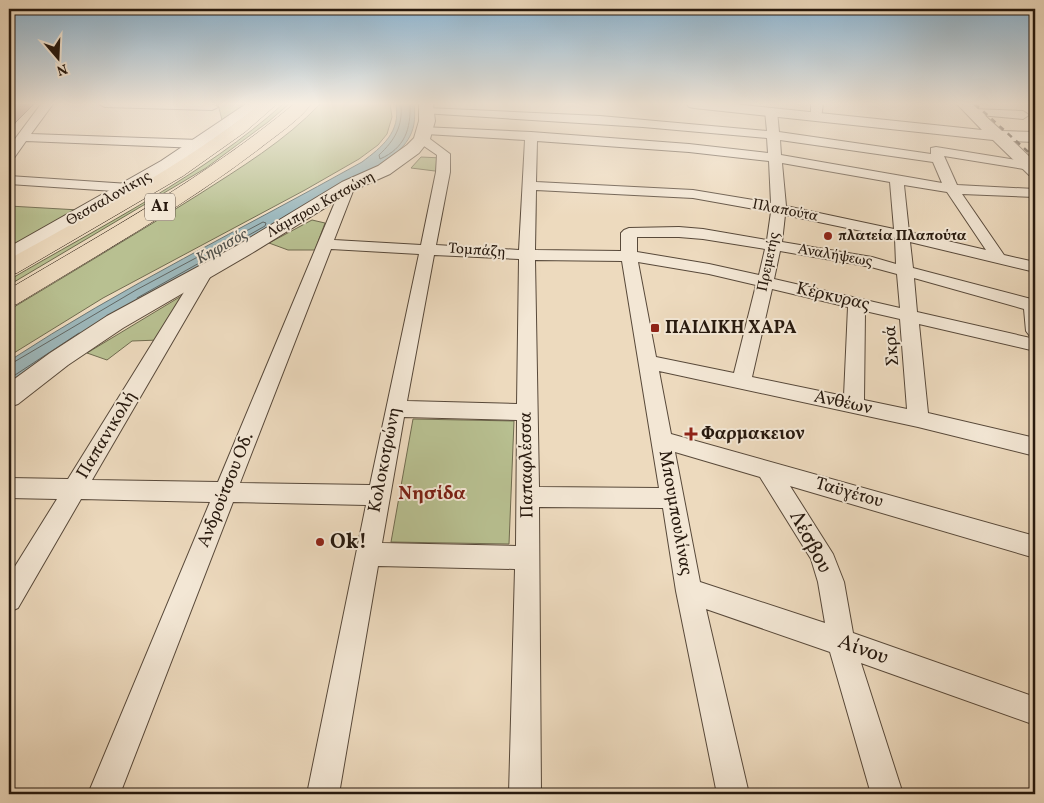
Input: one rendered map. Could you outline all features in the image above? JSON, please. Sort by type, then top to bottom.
[{"type":"highway","name":"Α1","points":[[9,268],[189,164],[221,141]]},
{"type":"highway","name":"Α1","points":[[9,299],[220,171],[259,141]]},
{"type":"street","points":[[9,155],[18,141]]},
{"type":"street","points":[[135,141],[199,144]]},
{"type":"street","name":"Θεσσαλονίκης","points":[[9,255],[129,188],[203,141]]},
{"type":"street","name":"Λάμπρου Κατσώνη","points":[[9,397],[59,359],[115,322],[205,272],[348,186],[384,170],[413,149],[419,141]]},
{"type":"street","name":"Κολοκοτρώνη","points":[[324,794],[395,409],[445,158],[442,151],[432,141]]},
{"type":"street","name":"Παπαφλέσσα","points":[[525,794],[528,558],[526,412],[530,141]]},
{"type":"street","points":[[605,141],[680,147],[774,158],[954,189],[1035,193]]},
{"type":"street","name":"Πρεμετής","points":[[741,382],[774,246],[779,209],[774,158],[775,141]]},
{"type":"street","points":[[827,141],[1032,169]]},
{"type":"street","points":[[1004,141],[1032,169]]},
{"type":"street","points":[[937,155],[954,189],[998,257]]},
{"type":"street","name":"Σκρά","points":[[897,179],[918,419]]},
{"type":"street","points":[[9,180],[129,188]]},
{"type":"street","name":"Ανδρούτσου Οδ.","points":[[104,794],[348,186]]},
{"type":"street","name":"Πλαπούτα","points":[[530,186],[693,194],[779,209],[1035,266]]},
{"type":"street","name":"Αναλήψεως","points":[[631,231],[697,234],[864,261],[1034,306]]},
{"type":"street","name":"Μπουμπουλίνας","points":[[631,231],[628,237],[630,256],[689,591],[733,794]]},
{"type":"street","name":"Τομπάζη","points":[[325,244],[428,248],[528,255],[630,256]]},
{"type":"street","name":"Κέρκυρας","points":[[630,256],[709,268],[1035,345]]},
{"type":"street","name":"Παπανικολή","points":[[9,599],[205,272]]},
{"type":"street","points":[[854,405],[857,303]]},
{"type":"street","points":[[1034,306],[1035,331]]},
{"type":"street","name":"Ανθέων","points":[[649,362],[918,419],[1035,447]]},
{"type":"street","points":[[395,409],[526,412]]},
{"type":"street","name":"Ταϋγέτου","points":[[662,440],[1035,547]]},
{"type":"street","name":"Λέσβου","points":[[767,469],[821,554],[831,582],[841,642],[887,794]]},
{"type":"street","points":[[9,488],[379,495]]},
{"type":"street","points":[[527,497],[673,498]]},
{"type":"street","points":[[368,554],[528,558]]},
{"type":"street","name":"Αίνου","points":[[689,591],[841,642],[1035,711]]},
{"type":"green space","points":[[237,141],[242,141],[206,168],[9,285],[9,280],[151,198]]},
{"type":"green space","points":[[381,141],[359,159],[103,298],[9,356],[9,310],[198,195],[277,142]]},
{"type":"green space","points":[[421,157],[442,158],[443,172],[411,168]]},
{"type":"green space","points":[[9,206],[79,210],[9,248]]},
{"type":"green space","points":[[312,220],[325,223],[315,250],[288,250],[269,243]]},
{"type":"green space","points":[[188,292],[159,340],[132,341],[107,360],[87,353]]},
{"type":"green space","points":[[413,419],[514,421],[509,544],[391,542]]},
{"type":"water","name":"Κηφισός","points":[[385,141],[406,141],[382,165],[27,372],[9,385],[9,361],[139,283],[362,162]]},
{"type":"railway","points":[[1017,141],[1035,158]]},
{"type":"place","name":"πλατεία Πλαπούτα","points":[[828,236]]},
{"type":"place","name":"ΠΑΙΔΙΚΗ ΧΑΡΑ","points":[[655,328]]},
{"type":"place","name":"Φαρμακειον","points":[[691,434]]},
{"type":"place","name":"Ok!","points":[[320,542]]},
{"type":"district","name":"Νησίδα","points":[[432,494]]}]
